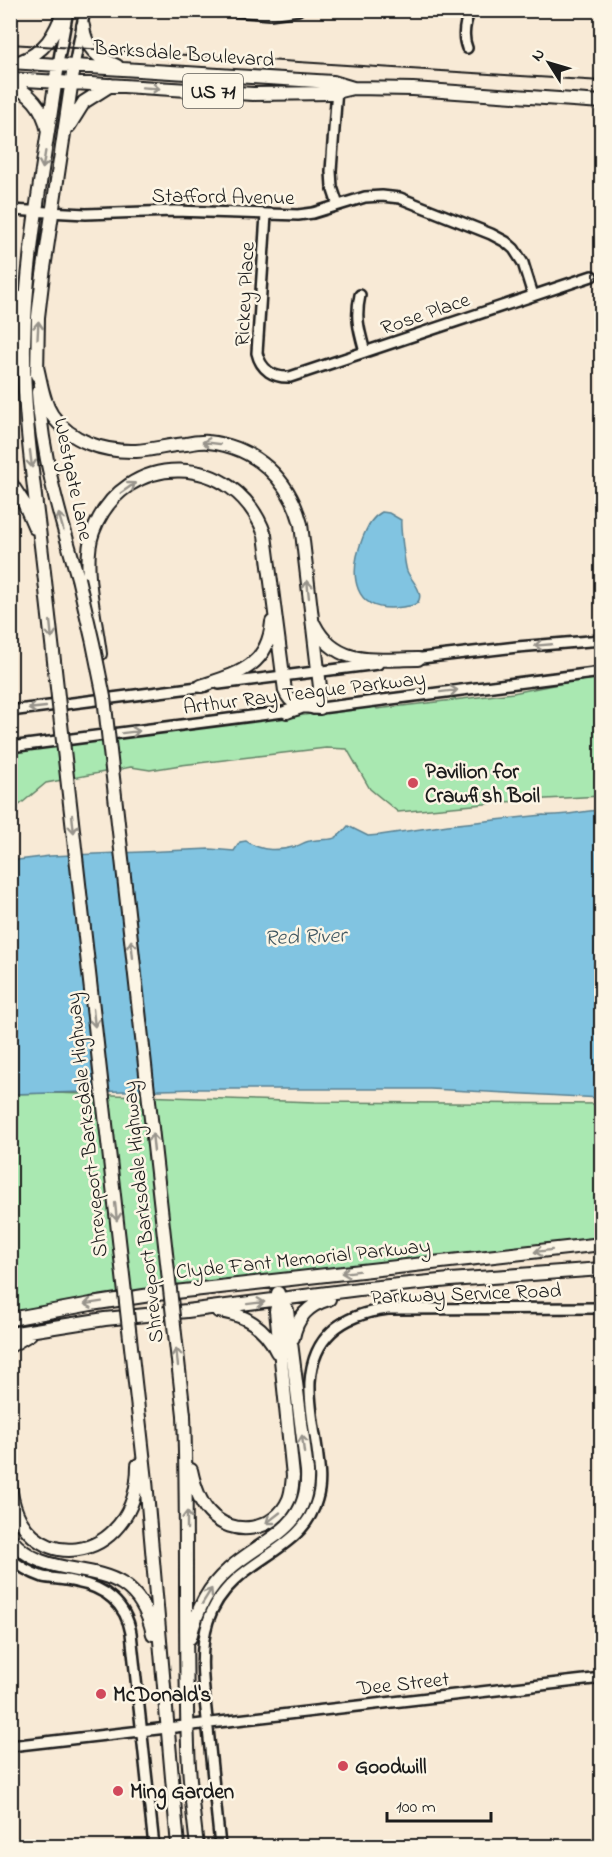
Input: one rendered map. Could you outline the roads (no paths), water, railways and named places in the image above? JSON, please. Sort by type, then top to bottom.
[{"type":"main road","points":[[14,62],[37,53],[48,42],[66,10]]},
{"type":"main road","points":[[83,26],[85,39],[93,51],[106,61],[123,69]]},
{"type":"main road","name":"Barksdale Boulevard","points":[[14,62],[217,75],[337,88]]},
{"type":"main road","name":"Westgate Lane","points":[[44,567],[25,395],[25,327],[30,256],[58,64]]},
{"type":"main road","name":"Westgate Lane","points":[[74,66],[38,316],[37,367],[43,447],[56,501],[83,577]]},
{"type":"main road","points":[[216,92],[217,75]]},
{"type":"main road","name":"Barksdale Boulevard","points":[[10,79],[273,94],[337,88],[413,89],[602,102]]},
{"type":"main road","points":[[65,133],[84,102],[112,85]]},
{"type":"main road","points":[[10,86],[22,90],[36,102],[44,118],[48,137]]},
{"type":"main road","points":[[10,354],[22,283],[30,256]]},
{"type":"main road","points":[[37,367],[44,400],[51,413],[62,427],[89,444],[104,449],[138,451],[207,441],[234,448],[270,468],[288,490],[301,524],[320,687],[312,702],[287,712]]},
{"type":"main road","points":[[83,577],[89,559],[93,533],[110,504],[130,485],[153,474],[167,471],[196,471],[211,475],[227,484],[251,507],[260,520],[265,535],[272,600],[287,697],[295,704],[320,708]]},
{"type":"main road","points":[[10,482],[25,505],[33,524],[44,567]]},
{"type":"main road","name":"Shreveport-Barksdale Highway","points":[[44,567],[147,1492],[162,1674]]},
{"type":"main road","name":"Shreveport Barksdale Highway","points":[[83,577],[104,697],[184,1415],[187,1492],[185,1613],[187,1725],[197,1846]]},
{"type":"main road","points":[[201,686],[242,672],[259,658],[271,634],[272,600]]},
{"type":"main road","points":[[311,617],[325,640],[344,655],[365,659],[418,659]]},
{"type":"main road","name":"Clyde Fant Memorial Parkway","points":[[10,1319],[146,1296],[602,1244]]},
{"type":"main road","name":"Clyde Fant Memorial Parkway","points":[[10,1334],[105,1319],[359,1289],[602,1269]]},
{"type":"main road","points":[[184,1415],[192,1474],[199,1497],[208,1512],[217,1521],[239,1529],[250,1529],[270,1522],[285,1507],[292,1488],[293,1476],[276,1311],[279,1300],[277,1281]]},
{"type":"main road","points":[[292,1348],[295,1330],[305,1311],[319,1302],[359,1289]]},
{"type":"main road","points":[[187,1650],[195,1618],[213,1586],[228,1569],[282,1531],[298,1514],[305,1496],[307,1471],[287,1310],[279,1300]]},
{"type":"main road","points":[[187,1311],[219,1311],[240,1316],[258,1326],[266,1334],[280,1359]]},
{"type":"main road","points":[[10,1346],[31,1334],[50,1327]]},
{"type":"main road","points":[[10,1483],[14,1503],[20,1517],[39,1540],[56,1548],[68,1550],[79,1550],[97,1544],[113,1533],[122,1522],[132,1500],[138,1476],[139,1418]]},
{"type":"main road","points":[[10,1538],[30,1557],[41,1562],[107,1575],[131,1591],[145,1609],[162,1674],[170,1727]]},
{"type":"main road","points":[[157,1622],[165,1636],[178,1846]]},
{"type":"street","points":[[58,64],[66,10]]},
{"type":"street","points":[[74,66],[85,10]]},
{"type":"street","points":[[221,10],[270,14],[298,10]]},
{"type":"street","points":[[467,48],[464,37],[465,24],[470,10]]},
{"type":"street","points":[[337,88],[331,171],[332,187],[338,205]]},
{"type":"street","name":"Stafford Avenue","points":[[10,210],[53,213],[184,212],[305,215],[365,197],[390,196],[414,203],[492,234],[506,242],[518,255],[533,295]]},
{"type":"street","name":"Rickey Place","points":[[266,214],[257,353],[261,364],[268,372]]},
{"type":"street","name":"Rose Place","points":[[268,372],[280,377],[290,377],[592,276]]},
{"type":"street","points":[[360,295],[357,324],[365,352]]},
{"type":"street","name":"Arthur Ray Teague Parkway","points":[[10,711],[517,647],[602,640]]},
{"type":"street","name":"Arthur Ray Teague Parkway","points":[[10,747],[602,672]]},
{"type":"street","name":"Parkway Service Road","points":[[207,1723],[203,1671],[204,1643],[214,1607],[225,1590],[236,1580],[293,1538],[312,1513],[317,1499],[320,1476],[310,1380],[313,1365],[324,1340],[349,1319],[362,1313],[388,1309],[602,1308]]},
{"type":"street","points":[[10,1558],[28,1571],[42,1576],[93,1586],[109,1595],[122,1609],[131,1633],[154,1846]]},
{"type":"street","name":"Dee Street","points":[[170,1727],[602,1678]]},
{"type":"street","points":[[207,1723],[220,1846]]},
{"type":"street","points":[[10,1746],[170,1727]]},
{"type":"water","points":[[382,512],[401,520],[406,568],[420,596],[418,602],[412,605],[386,608],[373,605],[358,589],[356,565],[358,551],[368,526]]},
{"type":"water","name":"Red River","points":[[601,810],[601,1098],[430,1089],[198,1089],[11,1094],[10,861],[50,856],[210,849],[234,851],[240,842],[246,841],[264,849],[277,850],[308,841],[335,838],[348,826],[368,836],[448,825]]},
{"type":"railway","points":[[10,44],[602,81]]},
{"type":"place","name":"Pavilion for Crawfish Boil","points":[[413,783]]},
{"type":"place","name":"McDonald's","points":[[101,1694]]},
{"type":"place","name":"Goodwill","points":[[343,1766]]},
{"type":"place","name":"Ming Garden","points":[[118,1791]]}]
